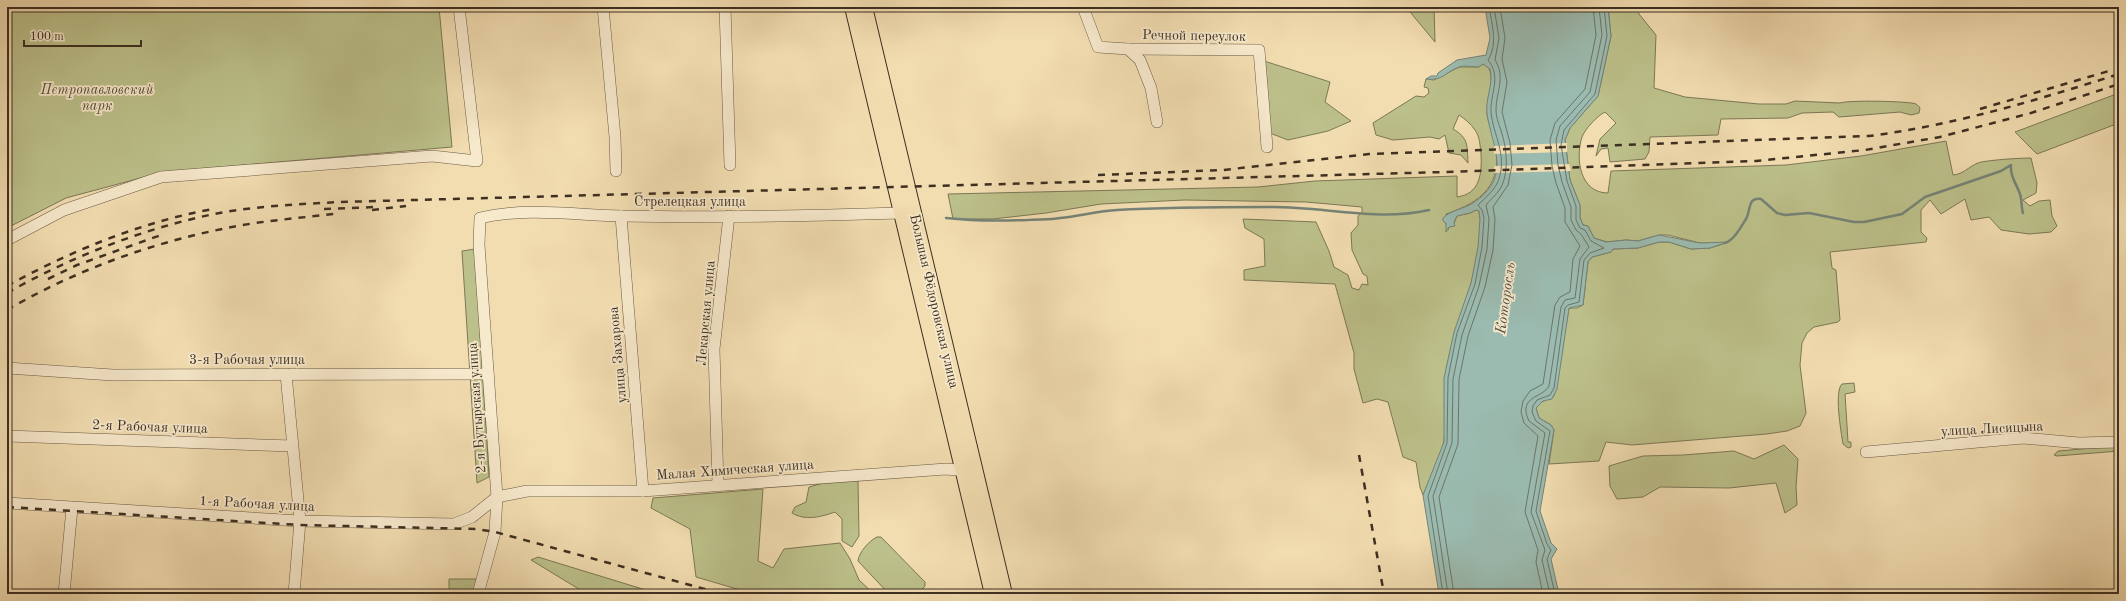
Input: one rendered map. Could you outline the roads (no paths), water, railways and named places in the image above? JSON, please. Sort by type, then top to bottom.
[{"type":"main road","name":"Большая Фёдоровская улица","points":[[852,7],[901,213],[969,471],[1005,594]]},
{"type":"main road","name":"Большая Фёдоровская улица","points":[[864,7],[969,471],[992,594]]},
{"type":"street","points":[[7,240],[64,210],[161,177],[432,156],[477,161],[460,7]]},
{"type":"street","points":[[603,7],[615,137],[616,171]]},
{"type":"street","points":[[725,7],[730,165]]},
{"type":"street","points":[[1083,7],[1098,47],[1128,49],[1140,60],[1150,88],[1156,122]]},
{"type":"street","name":"Речной переулок","points":[[1128,49],[1259,50],[1267,147]]},
{"type":"street","name":"Стрелецкая улица","points":[[480,218],[512,214],[729,216],[901,213]]},
{"type":"street","name":"улица Захарова","points":[[621,216],[643,491]]},
{"type":"street","name":"Лекарская улица","points":[[718,485],[714,348],[729,216]]},
{"type":"street","name":"2-я Бутырская улица","points":[[478,594],[495,532],[497,497],[479,245],[480,218]]},
{"type":"street","name":"3-я Рабочая улица","points":[[7,368],[113,374],[488,374]]},
{"type":"street","points":[[286,374],[300,521],[294,594]]},
{"type":"street","name":"2-я Рабочая улица","points":[[7,436],[292,446]]},
{"type":"street","name":"улица Лисицына","points":[[1866,452],[2023,438],[2079,443],[2119,442]]},
{"type":"street","name":"Малая Химическая улица","points":[[497,497],[527,491],[643,491],[946,469],[969,471]]},
{"type":"street","name":"1-я Рабочая улица","points":[[7,503],[300,521],[454,524],[472,517],[497,497]]},
{"type":"street","points":[[64,594],[72,508]]},
{"type":"water","name":"Которосль","points":[[1485,7],[1608,7],[1611,36],[1598,96],[1570,128],[1565,140],[1570,180],[1580,205],[1580,218],[1583,225],[1588,226],[1594,238],[1606,242],[1626,240],[1638,241],[1659,235],[1700,243],[1728,242],[1710,248],[1691,249],[1669,242],[1659,242],[1638,248],[1613,249],[1611,252],[1592,257],[1588,262],[1583,305],[1569,308],[1557,389],[1552,399],[1543,401],[1536,408],[1539,418],[1551,425],[1554,430],[1540,511],[1551,543],[1557,549],[1551,559],[1559,594],[1439,594],[1423,495],[1444,442],[1444,378],[1454,332],[1471,283],[1478,247],[1480,219],[1479,211],[1476,210],[1457,216],[1454,222],[1455,226],[1449,227],[1446,232],[1446,223],[1443,221],[1443,218],[1450,213],[1473,203],[1485,193],[1492,183],[1496,173],[1497,162],[1487,114],[1487,102],[1491,80],[1490,69],[1483,64],[1479,67],[1461,66],[1437,79],[1426,79],[1431,76],[1437,76],[1438,73],[1457,60],[1486,55],[1490,38]]},
{"type":"waterway","points":[[1725,243],[1737,233],[1748,216],[1750,205],[1753,200],[1761,199],[1777,213],[1785,215],[1809,213],[1854,222],[1864,222],[1902,214],[1925,197],[2001,171],[2011,165],[2012,176],[2021,196],[2023,213]]},
{"type":"waterway","points":[[946,218],[966,220],[1048,219],[1110,211],[1193,207],[1289,207],[1369,214],[1409,213],[1429,210]]},
{"type":"railway","points":[[1980,109],[2119,68]]},
{"type":"railway","points":[[1098,175],[1223,170],[1369,154],[1869,136],[1933,125],[1996,111],[2119,74]]},
{"type":"railway","points":[[7,293],[82,256],[134,236],[187,220],[230,211],[261,207],[341,202],[1445,172],[1756,161],[1865,150],[1940,137],[2031,113],[2119,84]]},
{"type":"railway","points":[[372,210],[406,206]]},
{"type":"railway","points":[[324,209],[376,207]]},
{"type":"railway","points":[[7,286],[56,261],[107,239],[159,222],[213,209]]},
{"type":"railway","points":[[7,310],[60,282],[144,249],[202,233],[245,225],[340,213]]},
{"type":"railway","points":[[48,279],[77,265],[161,235]]},
{"type":"railway","points":[[1359,455],[1384,594]]},
{"type":"railway","points":[[7,507],[300,525],[476,529],[495,532],[723,594]]},
{"type":"park label","name":"Петропавловский парк","points":[[97,98]]}]
